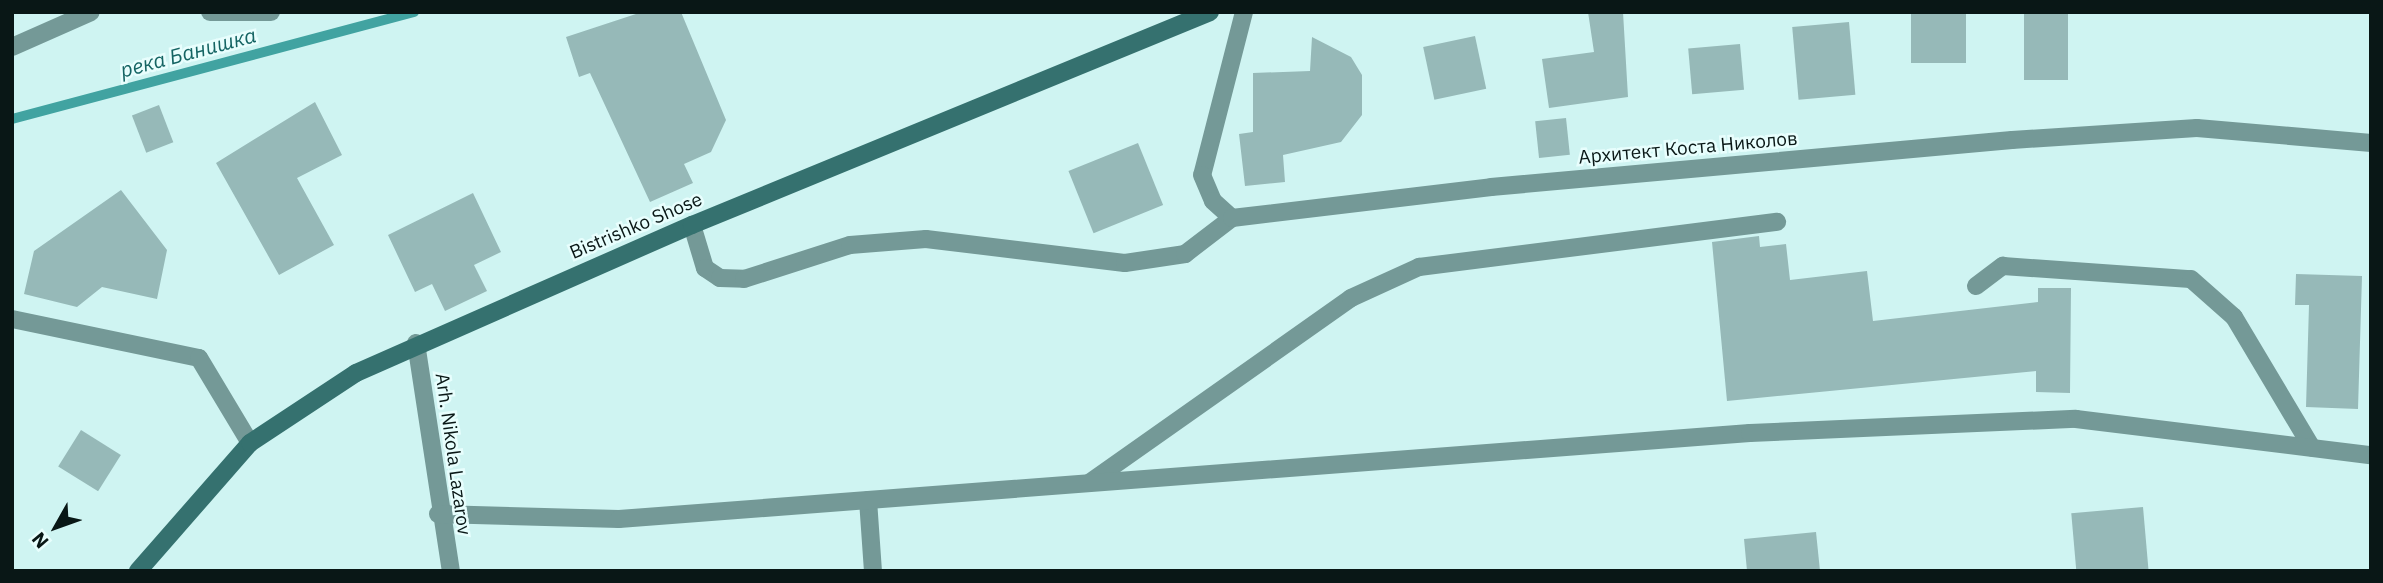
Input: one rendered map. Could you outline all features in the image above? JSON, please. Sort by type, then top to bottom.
[{"type":"street","points":[[12,47],[91,12]]},
{"type":"street","points":[[210,12],[271,12]]},
{"type":"street","name":"Bistrishko Shose","points":[[138,571],[250,443],[305,404],[416,342],[692,225],[1210,12]]},
{"type":"street","points":[[692,225],[705,268],[720,278],[744,279],[850,245],[926,239],[1125,263],[1185,254],[1232,218],[1213,201],[1202,175],[1244,12]]},
{"type":"street","name":"Архитект Коста Николов","points":[[1232,218],[1491,187],[2012,139],[2197,128],[2371,143]]},
{"type":"street","points":[[1089,483],[1351,298],[1419,267],[1777,222]]},
{"type":"street","points":[[1976,286],[2003,265],[2191,279],[2234,317],[2312,448]]},
{"type":"street","points":[[12,319],[199,358],[250,443]]},
{"type":"street","name":"Arh. Nikola Lazarov","points":[[416,342],[438,514],[451,571]]},
{"type":"street","points":[[438,514],[619,519],[1749,433],[2076,419],[2371,455]]},
{"type":"street","points":[[868,500],[873,571]]},
{"type":"building","points":[[642,12],[681,12],[726,120],[711,152],[684,164],[693,183],[650,202],[590,73],[579,77],[566,37]]},
{"type":"building","points":[[1588,12],[1623,12],[1628,97],[1549,108],[1542,59],[1594,52]]},
{"type":"building","points":[[1911,12],[1966,12],[1966,63],[1911,63]]},
{"type":"building","points":[[2024,12],[2068,12],[2068,80],[2024,80]]},
{"type":"building","points":[[1849,22],[1855,95],[1799,100],[1792,27]]},
{"type":"building","points":[[1475,36],[1486,89],[1434,100],[1423,47]]},
{"type":"building","points":[[1312,37],[1351,57],[1362,75],[1362,115],[1341,142],[1283,155],[1285,182],[1245,186],[1239,134],[1253,132],[1253,73],[1310,71]]},
{"type":"building","points":[[1740,44],[1744,90],[1692,94],[1688,49]]},
{"type":"building","points":[[315,102],[342,155],[297,178],[334,245],[279,275],[216,163]]},
{"type":"building","points":[[159,105],[173,142],[146,153],[132,115]]},
{"type":"building","points":[[1566,118],[1570,155],[1539,158],[1535,121]]},
{"type":"building","points":[[1138,143],[1163,205],[1094,233],[1068,171]]},
{"type":"building","points":[[121,190],[167,250],[157,299],[102,287],[77,307],[24,294],[34,251]]},
{"type":"building","points":[[473,193],[501,252],[474,265],[487,291],[445,311],[432,284],[415,292],[388,235]]},
{"type":"building","points":[[1759,236],[1760,247],[1786,244],[1790,280],[1867,271],[1873,321],[2038,302],[2038,288],[2071,288],[2070,393],[2036,392],[2036,371],[1727,401],[1712,242]]},
{"type":"building","points":[[2296,274],[2362,276],[2358,409],[2306,407],[2309,305],[2295,305]]},
{"type":"building","points":[[81,430],[121,455],[98,491],[58,466]]},
{"type":"building","points":[[2143,507],[2149,571],[2076,571],[2071,513]]},
{"type":"building","points":[[1816,532],[1820,571],[1747,571],[1744,539]]},
{"type":"waterway","name":"река Банишка","points":[[12,119],[414,12]]}]
